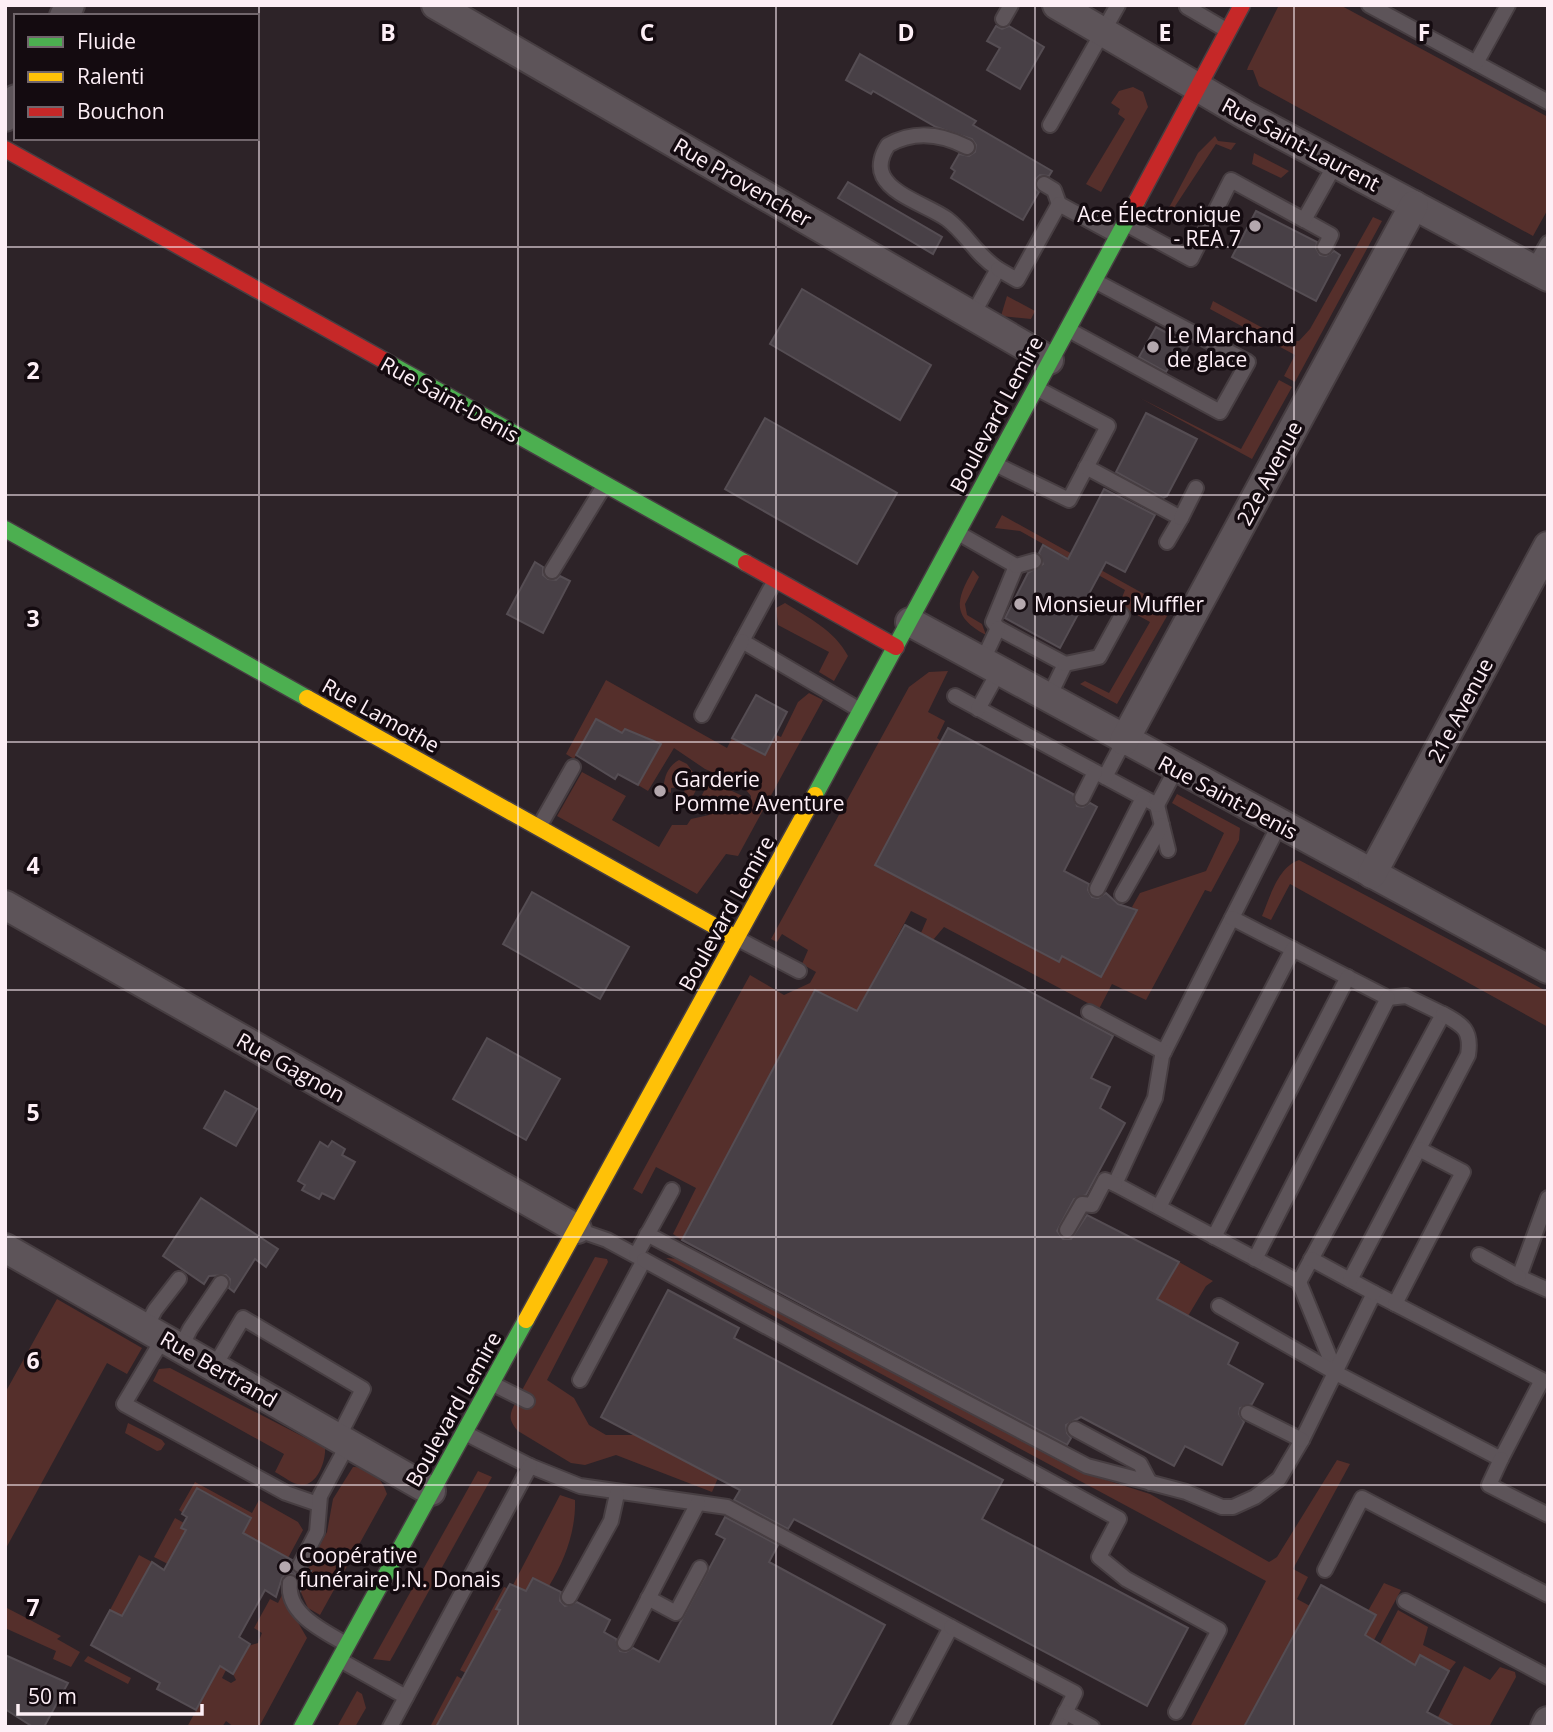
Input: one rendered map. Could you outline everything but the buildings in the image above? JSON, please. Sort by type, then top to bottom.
[{"type":"main road","name":"Boulevard Lemire","points":[[302,1727],[910,622],[993,463],[1242,5]]},
{"type":"main road","name":"Rue Saint-Denis","points":[[5,149],[896,647]]},
{"type":"main road","name":"Rue Lamothe","points":[[5,529],[736,938]]},
{"type":"street","name":"Rue Provencher","points":[[436,5],[1049,360]]},
{"type":"street","name":"Rue Saint-Laurent","points":[[1058,5],[1198,87],[1540,273]]},
{"type":"street","name":"22e Avenue","points":[[1124,741],[1414,205]]},
{"type":"street","name":"21e Avenue","points":[[1372,874],[1548,546]]},
{"type":"street","name":"Rue Saint-Denis","points":[[910,622],[1124,741],[1548,969]]},
{"type":"street","name":"Rue Gagnon","points":[[5,905],[577,1229]]},
{"type":"street","name":"Rue Bertrand","points":[[5,1248],[431,1491]]},
{"type":"street","points":[[1545,1727],[1548,1721]]},
{"type":"lane","points":[[1003,19],[1011,5]]},
{"type":"lane","points":[[1050,125],[1118,5]]},
{"type":"lane","points":[[1369,5],[1548,102]]},
{"type":"lane","points":[[1476,63],[1508,5]]},
{"type":"lane","points":[[1187,7],[1228,31]]},
{"type":"lane","points":[[968,147],[937,137],[909,136],[888,145],[881,159],[881,171],[890,185],[948,220],[976,254],[1017,280],[1059,204]]},
{"type":"lane","points":[[1304,220],[1336,163]]},
{"type":"lane","points":[[1044,184],[1054,190],[1059,204],[1191,259],[1231,180],[1331,235],[1325,247]]},
{"type":"lane","points":[[1540,273],[1548,243]]},
{"type":"lane","points":[[972,316],[998,270]]},
{"type":"lane","points":[[1066,328],[1220,412],[1248,362],[1093,279]]},
{"type":"lane","points":[[993,463],[1069,500],[1108,426],[1035,387]]},
{"type":"lane","points":[[1086,467],[1181,517]]},
{"type":"lane","points":[[552,571],[604,486]]},
{"type":"lane","points":[[1167,542],[1196,488]]},
{"type":"lane","points":[[956,533],[1016,566],[1034,561]]},
{"type":"lane","points":[[1016,566],[1015,584],[993,618],[998,628],[1065,664],[1099,657],[1122,615]]},
{"type":"lane","points":[[702,715],[775,580]]},
{"type":"lane","points":[[978,709],[998,628]]},
{"type":"lane","points":[[742,641],[861,710]]},
{"type":"lane","points":[[1048,699],[1065,664]]},
{"type":"lane","points":[[955,696],[1157,806]]},
{"type":"lane","points":[[1082,799],[1124,741]]},
{"type":"lane","points":[[539,828],[573,767]]},
{"type":"lane","points":[[1168,850],[1157,806],[1176,769]]},
{"type":"lane","points":[[1097,889],[1143,798]]},
{"type":"lane","points":[[1122,895],[1162,825]]},
{"type":"lane","points":[[1115,1184],[1155,1098],[1164,1052],[1279,825]]},
{"type":"lane","points":[[1232,918],[1388,998],[1406,996],[1443,1014],[1464,1025],[1470,1042],[1465,1061],[1350,1280]]},
{"type":"lane","points":[[736,938],[799,971]]},
{"type":"lane","points":[[1159,1207],[1293,949]]},
{"type":"lane","points":[[1214,1237],[1348,977]]},
{"type":"lane","points":[[1255,1259],[1388,998]]},
{"type":"lane","points":[[1089,1012],[1164,1052]]},
{"type":"lane","points":[[1299,1282],[1443,1014]]},
{"type":"lane","points":[[1395,1304],[1463,1172],[1419,1149]]},
{"type":"lane","points":[[1067,1230],[1082,1204],[1092,1205],[1105,1180],[1159,1207],[1299,1282],[1336,1373]]},
{"type":"lane","points":[[580,1380],[640,1258],[647,1234],[672,1190]]},
{"type":"lane","points":[[1519,1277],[1548,1198]]},
{"type":"lane","points":[[577,1229],[640,1258],[1119,1520],[1098,1557],[1126,1579],[1219,1630],[1175,1712]]},
{"type":"lane","points":[[647,1234],[1087,1466],[1186,1492],[1213,1505],[1233,1507],[1255,1497],[1279,1479],[1302,1440],[1374,1293]]},
{"type":"lane","points":[[1479,1255],[1548,1290]]},
{"type":"lane","points":[[1311,1259],[1545,1382],[1489,1485],[1548,1515]]},
{"type":"lane","points":[[164,1337],[155,1310],[179,1279]]},
{"type":"lane","points":[[221,1283],[190,1329],[164,1337],[124,1404],[286,1493],[318,1504]]},
{"type":"lane","points":[[1219,1306],[1336,1373],[1502,1459]]},
{"type":"lane","points":[[214,1367],[243,1318],[363,1389],[318,1504],[317,1532],[300,1565]]},
{"type":"lane","points":[[491,1383],[527,1401]]},
{"type":"lane","points":[[1248,1412],[1302,1440]]},
{"type":"lane","points":[[1075,1429],[1140,1464],[1150,1483]]},
{"type":"lane","points":[[464,1432],[572,1484],[617,1494],[727,1507],[1075,1693],[1058,1727]]},
{"type":"lane","points":[[390,1727],[530,1466]]},
{"type":"lane","points":[[569,1597],[611,1521],[617,1494]]},
{"type":"lane","points":[[1325,1570],[1362,1498],[1548,1595]]},
{"type":"lane","points":[[625,1643],[698,1503]]},
{"type":"lane","points":[[648,1598],[676,1613],[701,1568]]},
{"type":"lane","points":[[290,1583],[291,1596],[307,1620],[343,1652],[406,1697]]},
{"type":"lane","points":[[1405,1601],[1548,1677]]},
{"type":"lane","points":[[898,1727],[951,1628]]},
{"type":"lane","points":[[1065,1712],[1092,1727]]},
{"type":"shaded area","points":[[1279,5],[1340,5],[1548,117],[1548,209],[1533,236],[1259,86],[1253,70],[1247,70]]},
{"type":"shaded area","points":[[1133,87],[1143,92],[1148,107],[1101,192],[1086,184],[1125,119],[1118,114],[1120,109],[1111,103],[1119,91]]},
{"type":"shaded area","points":[[1215,136],[1218,141],[1236,143],[1231,150],[1216,144],[1166,220],[1163,219],[1198,153]]},
{"type":"shaded area","points":[[1254,153],[1289,171],[1281,178],[1252,164]]},
{"type":"shaded area","points":[[1373,217],[1382,221],[1295,382],[1284,376],[1295,355],[1210,309],[1213,301],[1287,341],[1299,341],[1310,329]]},
{"type":"shaded area","points":[[1007,296],[1035,311],[1031,319],[1001,316]]},
{"type":"shaded area","points":[[1279,380],[1292,387],[1252,459],[1140,398],[1241,449]]},
{"type":"shaded area","points":[[1002,515],[1171,609],[1117,704],[1080,684],[1085,681],[1109,693],[1150,622],[1119,605],[1125,590],[1020,531],[995,528]]},
{"type":"shaded area","points":[[973,570],[979,577],[965,604],[967,615],[982,624],[986,635],[967,622],[960,607],[960,599]]},
{"type":"shaded area","points":[[785,603],[828,632],[848,656],[834,681],[819,672],[829,652],[778,625],[776,608]]},
{"type":"shaded area","points":[[948,671],[928,712],[945,721],[937,738],[941,741],[876,865],[1058,962],[1062,956],[1101,977],[1136,910],[1132,907],[1140,893],[1206,871],[1224,833],[1172,803],[1177,794],[1240,828],[1239,840],[1211,892],[1205,890],[1146,1000],[1112,984],[1099,1009],[944,927],[933,940],[921,933],[927,919],[911,911],[857,1011],[814,991],[682,1240],[673,1234],[696,1188],[656,1167],[642,1194],[633,1189],[750,975],[784,995],[810,983],[816,972],[802,964],[808,950],[782,934],[777,942],[771,939],[909,687],[929,672]]},
{"type":"shaded area","name":"Garderie Pomme Aventure","points":[[606,680],[727,748],[732,738],[764,755],[776,735],[781,737],[798,702],[809,693],[823,700],[738,856],[726,854],[697,894],[557,816],[582,772],[626,796],[612,820],[659,847],[672,825],[687,825],[691,819],[709,815],[706,810],[696,807],[708,783],[713,782],[751,800],[742,785],[705,769],[674,748],[648,791],[638,785],[660,744],[625,729],[622,733],[596,719],[574,759],[566,754]]},
{"type":"shaded area","points":[[679,760],[687,764],[700,782],[690,802],[685,801],[684,787],[671,788],[671,793],[664,790],[667,773]]},
{"type":"shaded area","points":[[1299,860],[1548,992],[1548,1027],[1290,884],[1271,920],[1262,916],[1280,876],[1285,869]]},
{"type":"shaded area","points":[[595,1257],[607,1259],[608,1262],[547,1380],[574,1398],[589,1425],[606,1435],[636,1435],[718,1478],[712,1492],[616,1455],[585,1465],[571,1463],[518,1431],[512,1424],[511,1414],[516,1402],[528,1408],[533,1400],[521,1392]]},
{"type":"shaded area","points":[[666,1258],[680,1259],[1081,1472],[1150,1494],[1269,1562],[1277,1557],[1337,1460],[1350,1464],[1293,1569],[1308,1577],[1297,1599],[1310,1606],[1245,1727],[1190,1727],[1266,1581]]},
{"type":"shaded area","points":[[1179,1262],[1213,1281],[1206,1286],[1188,1316],[1157,1299]]},
{"type":"shaded area","points":[[57,1299],[142,1348],[127,1374],[107,1363],[5,1550],[5,1393]]},
{"type":"shaded area","points":[[170,1368],[325,1448],[317,1476],[308,1484],[302,1485],[295,1484],[275,1472],[284,1454],[153,1381],[159,1369]]},
{"type":"shaded area","points":[[128,1423],[162,1440],[165,1444],[161,1450],[157,1451],[125,1433]]},
{"type":"shaded area","points":[[353,1467],[374,1474],[387,1494],[320,1615],[308,1608],[299,1588],[302,1589],[311,1572],[307,1569],[327,1532],[333,1499]]},
{"type":"shaded area","points":[[478,1471],[492,1477],[394,1654],[390,1661],[373,1659]]},
{"type":"shaded area","points":[[195,1482],[252,1513],[259,1500],[298,1522],[303,1530],[288,1558],[243,1533],[251,1518],[198,1488],[183,1513],[179,1510]]},
{"type":"shaded area","points":[[560,1495],[575,1500],[574,1522],[565,1555],[549,1586],[533,1578],[525,1592],[513,1585]]},
{"type":"shaded area","points":[[175,1518],[184,1523],[181,1528],[191,1533],[168,1564],[154,1557]]},
{"type":"shaded area","points":[[139,1555],[152,1562],[122,1616],[110,1610]]},
{"type":"shaded area","points":[[1384,1583],[1401,1590],[1374,1640],[1365,1636],[1376,1616],[1368,1611]]},
{"type":"shaded area","points":[[504,1587],[507,1588],[497,1608],[500,1610],[466,1673],[460,1670]]},
{"type":"shaded area","points":[[282,1595],[307,1638],[259,1727],[234,1727],[226,1721],[222,1727],[187,1727],[220,1667],[226,1670],[222,1678],[231,1683],[236,1680],[233,1674],[248,1646],[258,1643],[262,1633],[254,1628],[270,1599],[278,1603]]},
{"type":"shaded area","points":[[5,1607],[61,1636],[57,1639],[80,1652],[71,1667],[53,1659],[56,1651],[5,1628]]},
{"type":"shaded area","points":[[1398,1610],[1428,1627],[1423,1645],[1456,1662],[1449,1671],[1420,1655],[1409,1674],[1379,1658],[1385,1647],[1380,1644]]},
{"type":"shaded area","points":[[88,1656],[131,1678],[128,1684],[84,1661]]},
{"type":"shaded area","points":[[1464,1666],[1490,1680],[1500,1667],[1515,1672],[1516,1677],[1489,1727],[1453,1727],[1437,1719]]},
{"type":"shaded area","points":[[457,1676],[462,1679],[436,1727],[430,1727]]},
{"type":"shaded area","points":[[357,1691],[362,1694],[366,1708],[355,1727],[337,1727]]},
{"type":"traffic: fast","points":[[815,795],[1137,201]]},
{"type":"traffic: fast","points":[[385,361],[746,563]]},
{"type":"traffic: fast","points":[[5,529],[307,698]]},
{"type":"traffic: fast","points":[[302,1727],[526,1320]]},
{"type":"traffic: slow","points":[[307,698],[736,938]]},
{"type":"traffic: slow","points":[[526,1320],[815,795]]},
{"type":"traffic: jam","points":[[1137,201],[1242,5]]},
{"type":"traffic: jam","points":[[5,149],[385,361]]},
{"type":"traffic: jam","points":[[746,563],[896,647]]},
{"type":"place","name":"Ace Électronique - REA 7","points":[[1255,226]]},
{"type":"place","name":"Le Marchand de glace","points":[[1153,347]]},
{"type":"place","name":"Monsieur Muffler","points":[[1020,604]]},
{"type":"place","name":"Garderie Pomme Aventure","points":[[660,791]]},
{"type":"place","name":"Coopérative funéraire J.N. Donais","points":[[285,1567]]}]
